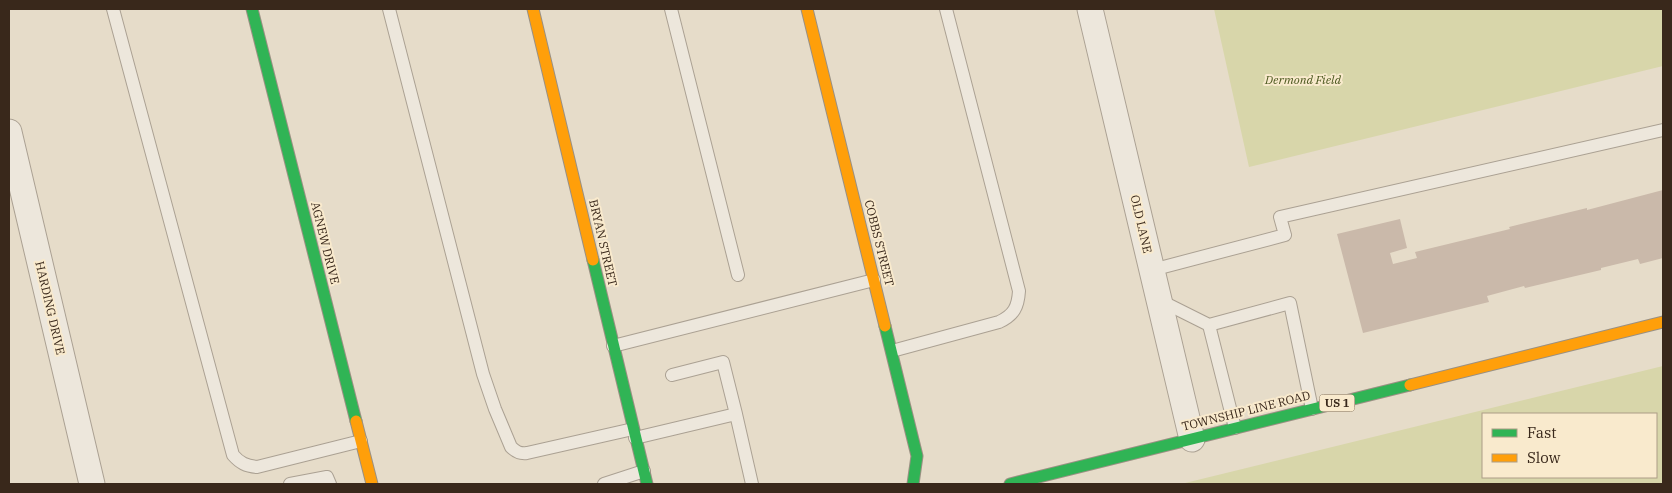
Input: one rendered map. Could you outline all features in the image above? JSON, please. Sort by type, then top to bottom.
[{"type":"main road","name":"AGNEW DRIVE","points":[[252,9],[372,484]]},
{"type":"main road","name":"BRYAN STREET","points":[[533,9],[647,484]]},
{"type":"main road","name":"COBBS STREET","points":[[807,9],[916,448],[917,456],[913,484]]},
{"type":"main road","name":"TOWNSHIP LINE ROAD","points":[[1010,484],[1663,322]]},
{"type":"street","name":"OLD LANE","points":[[1090,9],[1192,439]]},
{"type":"street","name":"HARDING DRIVE","points":[[9,132],[92,484]]},
{"type":"lane","points":[[113,9],[233,455],[239,462],[257,467],[361,441]]},
{"type":"lane","points":[[389,9],[483,374],[511,447],[516,452],[522,454],[736,414]]},
{"type":"lane","points":[[671,9],[738,275]]},
{"type":"lane","points":[[892,351],[999,322],[1014,312],[1018,303],[1019,292],[946,9]]},
{"type":"lane","points":[[1152,270],[1285,235],[1280,217],[1663,130]]},
{"type":"lane","points":[[613,346],[874,280]]},
{"type":"lane","points":[[1159,300],[1209,325],[1290,303],[1312,409]]},
{"type":"lane","points":[[1209,325],[1235,428]]},
{"type":"lane","points":[[672,375],[723,362],[752,484]]},
{"type":"lane","points":[[604,484],[644,471]]},
{"type":"lane","points":[[290,484],[328,477],[330,484]]},
{"type":"green space","name":"Dermond Field","points":[[1214,9],[1663,9],[1663,66],[1249,167]]},
{"type":"green space","points":[[1663,366],[1663,484],[1181,484]]},
{"type":"building","points":[[1663,190],[1663,258],[1640,264],[1638,259],[1525,288],[1524,286],[1487,296],[1489,302],[1363,333],[1337,234],[1400,219],[1407,248],[1390,253],[1393,264],[1417,258],[1415,252]]},
{"type":"traffic: fast","points":[[252,9],[356,421]]},
{"type":"traffic: fast","points":[[593,260],[647,484]]},
{"type":"traffic: fast","points":[[885,326],[917,456],[913,484]]},
{"type":"traffic: fast","points":[[1010,484],[1410,385]]},
{"type":"traffic: slow","points":[[533,9],[593,260]]},
{"type":"traffic: slow","points":[[807,9],[885,326]]},
{"type":"traffic: slow","points":[[1410,385],[1663,322]]},
{"type":"traffic: slow","points":[[356,421],[372,484]]}]
